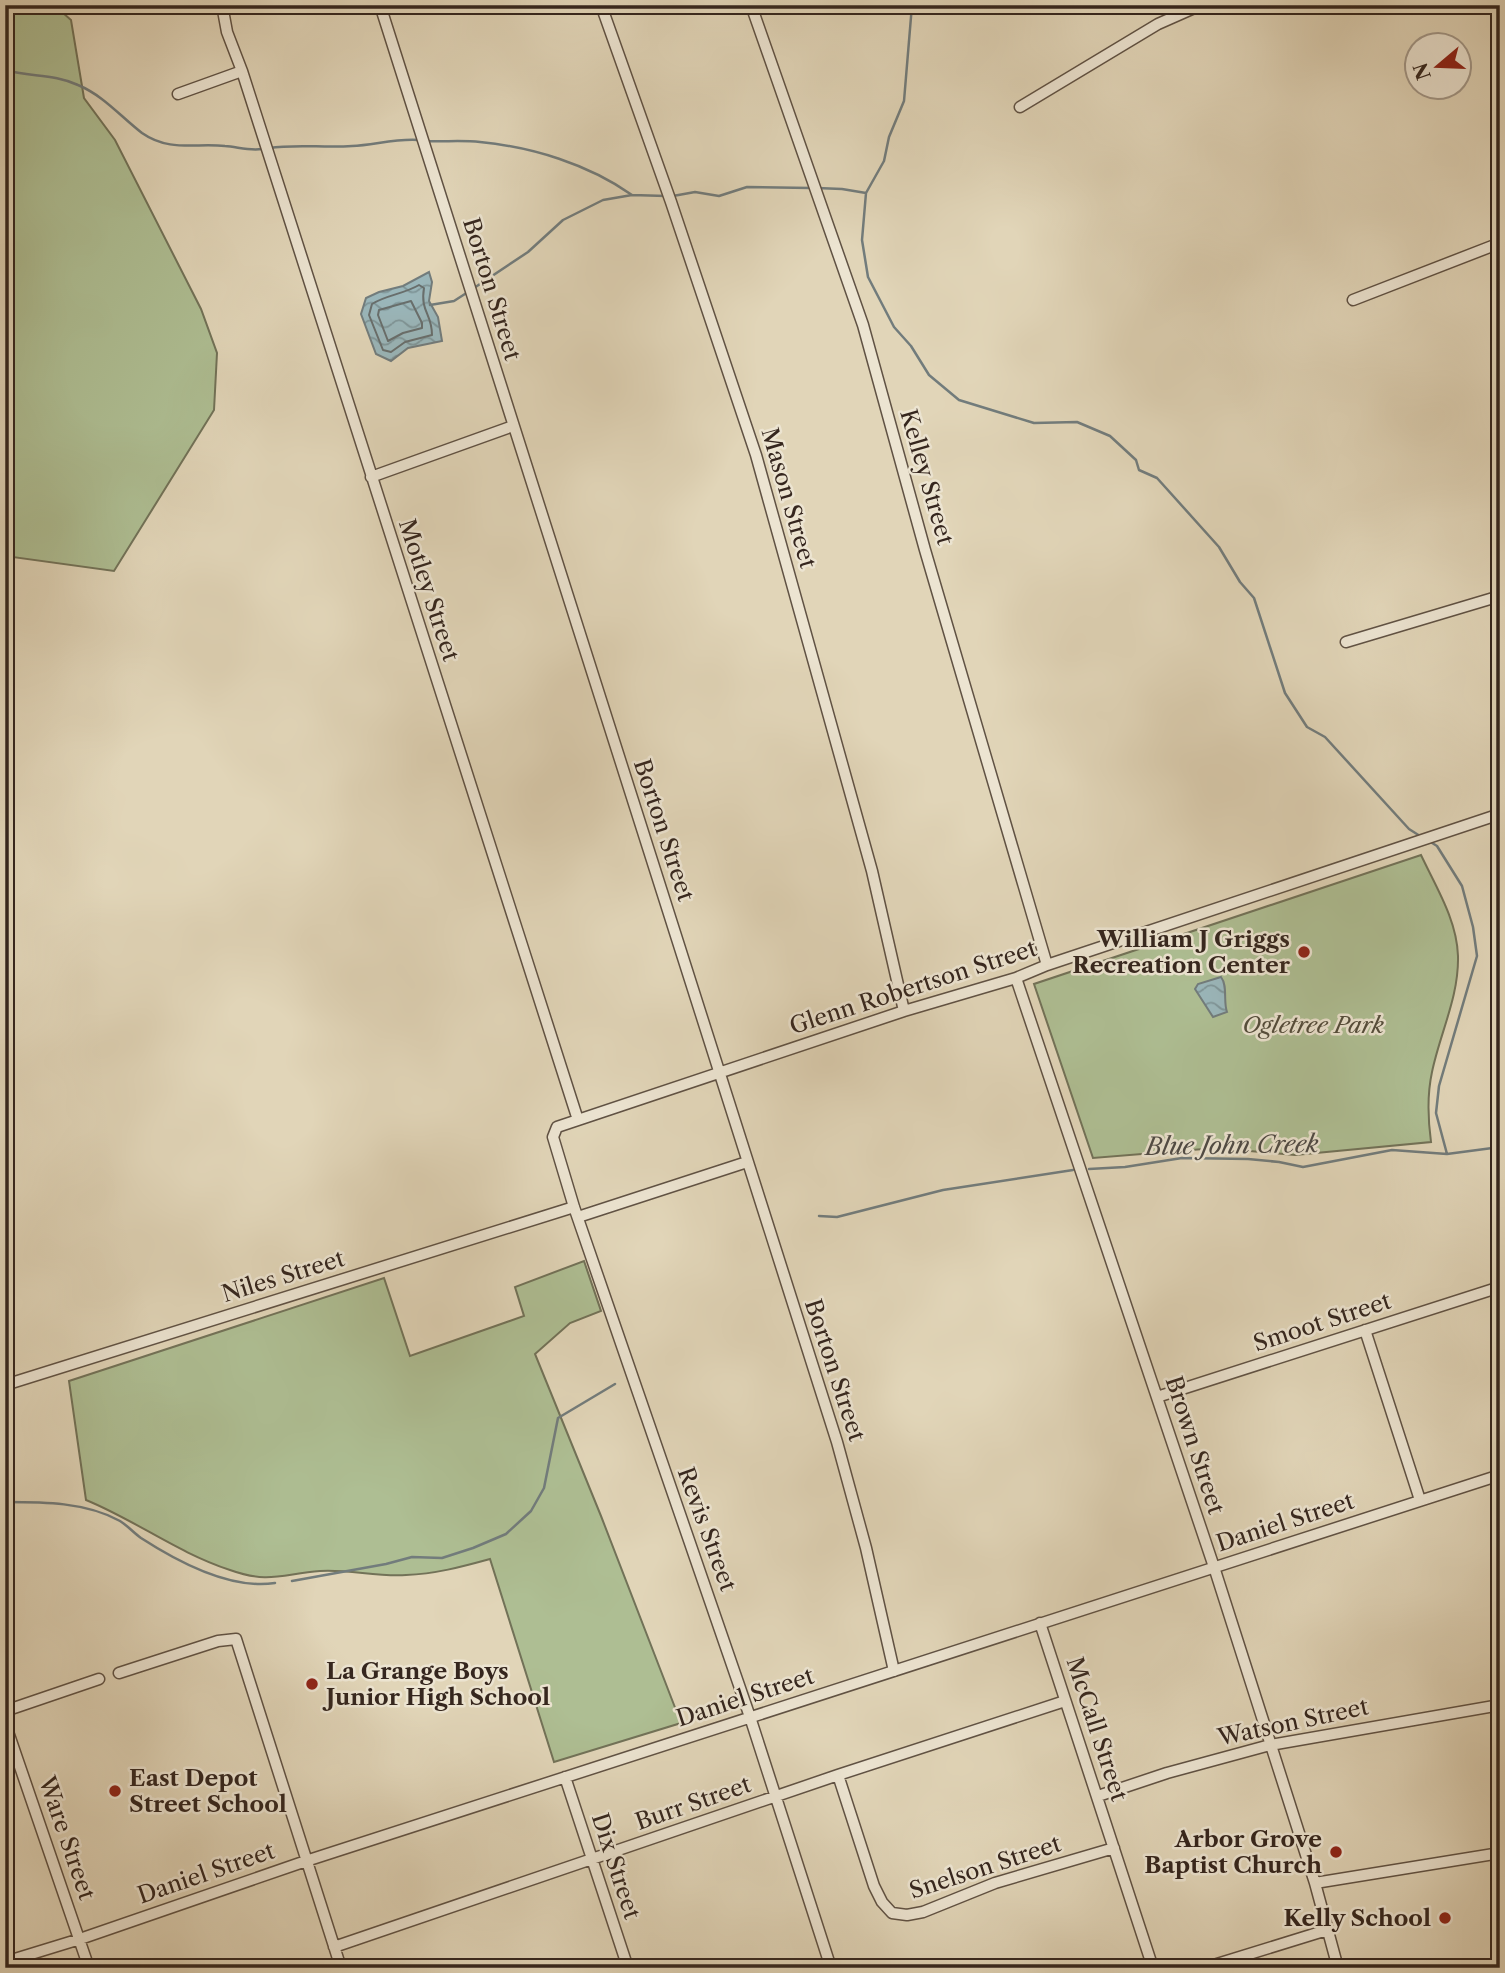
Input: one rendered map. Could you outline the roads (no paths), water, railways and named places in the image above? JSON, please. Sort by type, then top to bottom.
[{"type":"street","name":"Motley Street","points":[[222,5],[228,32],[578,1120]]},
{"type":"street","name":"Borton Street","points":[[380,5],[837,1442],[866,1548],[894,1671]]},
{"type":"street","name":"Mason Street","points":[[601,5],[756,455],[872,871],[904,1012]]},
{"type":"street","name":"Kelley Street","points":[[751,5],[863,325],[929,564],[1047,965]]},
{"type":"street","points":[[1020,107],[1158,24],[1201,5]]},
{"type":"street","points":[[178,94],[242,72]]},
{"type":"street","points":[[1353,300],[1500,243]]},
{"type":"street","points":[[371,477],[513,426]]},
{"type":"street","points":[[1346,642],[1500,596]]},
{"type":"street","name":"Glenn Robertson Street","points":[[578,1120],[904,1012],[1016,978],[1047,965],[1500,814]]},
{"type":"street","name":"Brown Street","points":[[1016,978],[1214,1567],[1315,1883],[1338,1968]]},
{"type":"street","name":"Revis Street","points":[[578,1120],[557,1127],[553,1137],[576,1212],[750,1717],[831,1968]]},
{"type":"street","name":"Niles Street","points":[[5,1385],[747,1162]]},
{"type":"street","name":"Smoot Street","points":[[1157,1397],[1500,1287]]},
{"type":"street","points":[[1365,1330],[1420,1500]]},
{"type":"street","name":"Daniel Street","points":[[5,1962],[306,1861],[1500,1475]]},
{"type":"street","name":"McCall Street","points":[[1040,1623],[1153,1968]]},
{"type":"street","points":[[119,1673],[218,1641],[236,1639],[341,1968]]},
{"type":"street","points":[[5,1711],[99,1679]]},
{"type":"street","name":"Burr Street","points":[[334,1947],[838,1775],[1065,1701]]},
{"type":"street","name":"Watson Street","points":[[1098,1796],[1167,1773],[1270,1745],[1500,1705]]},
{"type":"street","name":"Ware Street","points":[[5,1723],[89,1968]]},
{"type":"street","name":"Snelson Street","points":[[838,1775],[874,1886],[882,1902],[892,1913],[907,1915],[923,1912],[995,1883],[1114,1848]]},
{"type":"street","name":"Dix Street","points":[[565,1777],[628,1968]]},
{"type":"street","points":[[1315,1883],[1500,1853]]},
{"type":"street","points":[[1204,1968],[1327,1930]]},
{"type":"water","points":[[429,272],[432,282],[429,301],[438,317],[442,341],[408,348],[391,361],[376,354],[361,314],[366,298],[403,286]]},
{"type":"water","points":[[1221,977],[1227,1012],[1213,1017],[1195,989],[1198,984]]},
{"type":"waterway","points":[[912,5],[904,101],[889,137],[884,161],[866,193],[862,240],[868,277],[894,327],[911,346],[929,375],[959,400],[1034,423],[1077,422],[1110,436],[1136,460],[1139,470],[1157,478],[1219,547],[1240,582],[1254,598],[1285,693],[1307,727],[1325,737],[1409,829],[1420,836]]},
{"type":"waterway","points":[[5,70],[60,79],[78,85],[104,101],[142,133],[162,143],[262,149]]},
{"type":"waterway","points":[[269,148],[352,146],[419,140]]},
{"type":"waterway","points":[[425,141],[480,142],[520,148],[578,166],[632,195]]},
{"type":"waterway","points":[[673,196],[695,192],[719,196],[747,187],[811,188]]},
{"type":"waterway","points":[[817,188],[866,193]]},
{"type":"waterway","points":[[474,288],[528,252],[563,220],[603,200],[632,195],[666,196]]},
{"type":"waterway","points":[[430,305],[454,301],[468,292]]},
{"type":"waterway","points":[[1429,841],[1437,846],[1462,886],[1473,927],[1477,956],[1439,1086],[1436,1113],[1447,1154]]},
{"type":"waterway","name":"Blue John Creek","points":[[1089,1169],[1125,1167],[1182,1158],[1248,1159],[1303,1167],[1392,1150],[1447,1154],[1500,1147]]},
{"type":"waterway","name":"Blue John Creek","points":[[819,1216],[837,1217],[943,1190],[1073,1170]]},
{"type":"waterway","name":"Blue John Creek","points":[[292,1581],[412,1557],[442,1558],[506,1534],[531,1511],[544,1488],[558,1418],[615,1384]]},
{"type":"waterway","name":"Blue John Creek","points":[[5,1502],[49,1503],[93,1510],[120,1521],[141,1538],[205,1572],[240,1582],[275,1583]]},
{"type":"place","name":"William J Griggs Recreation Center","points":[[1304,952]]},
{"type":"place","name":"La Grange Boys Junior High School","points":[[312,1684]]},
{"type":"place","name":"East Depot Street School","points":[[115,1791]]},
{"type":"place","name":"Arbor Grove Baptist Church","points":[[1336,1852]]},
{"type":"place","name":"Kelly School","points":[[1445,1918]]},
{"type":"park label","name":"Ogletree Park","points":[[1313,1025]]}]
